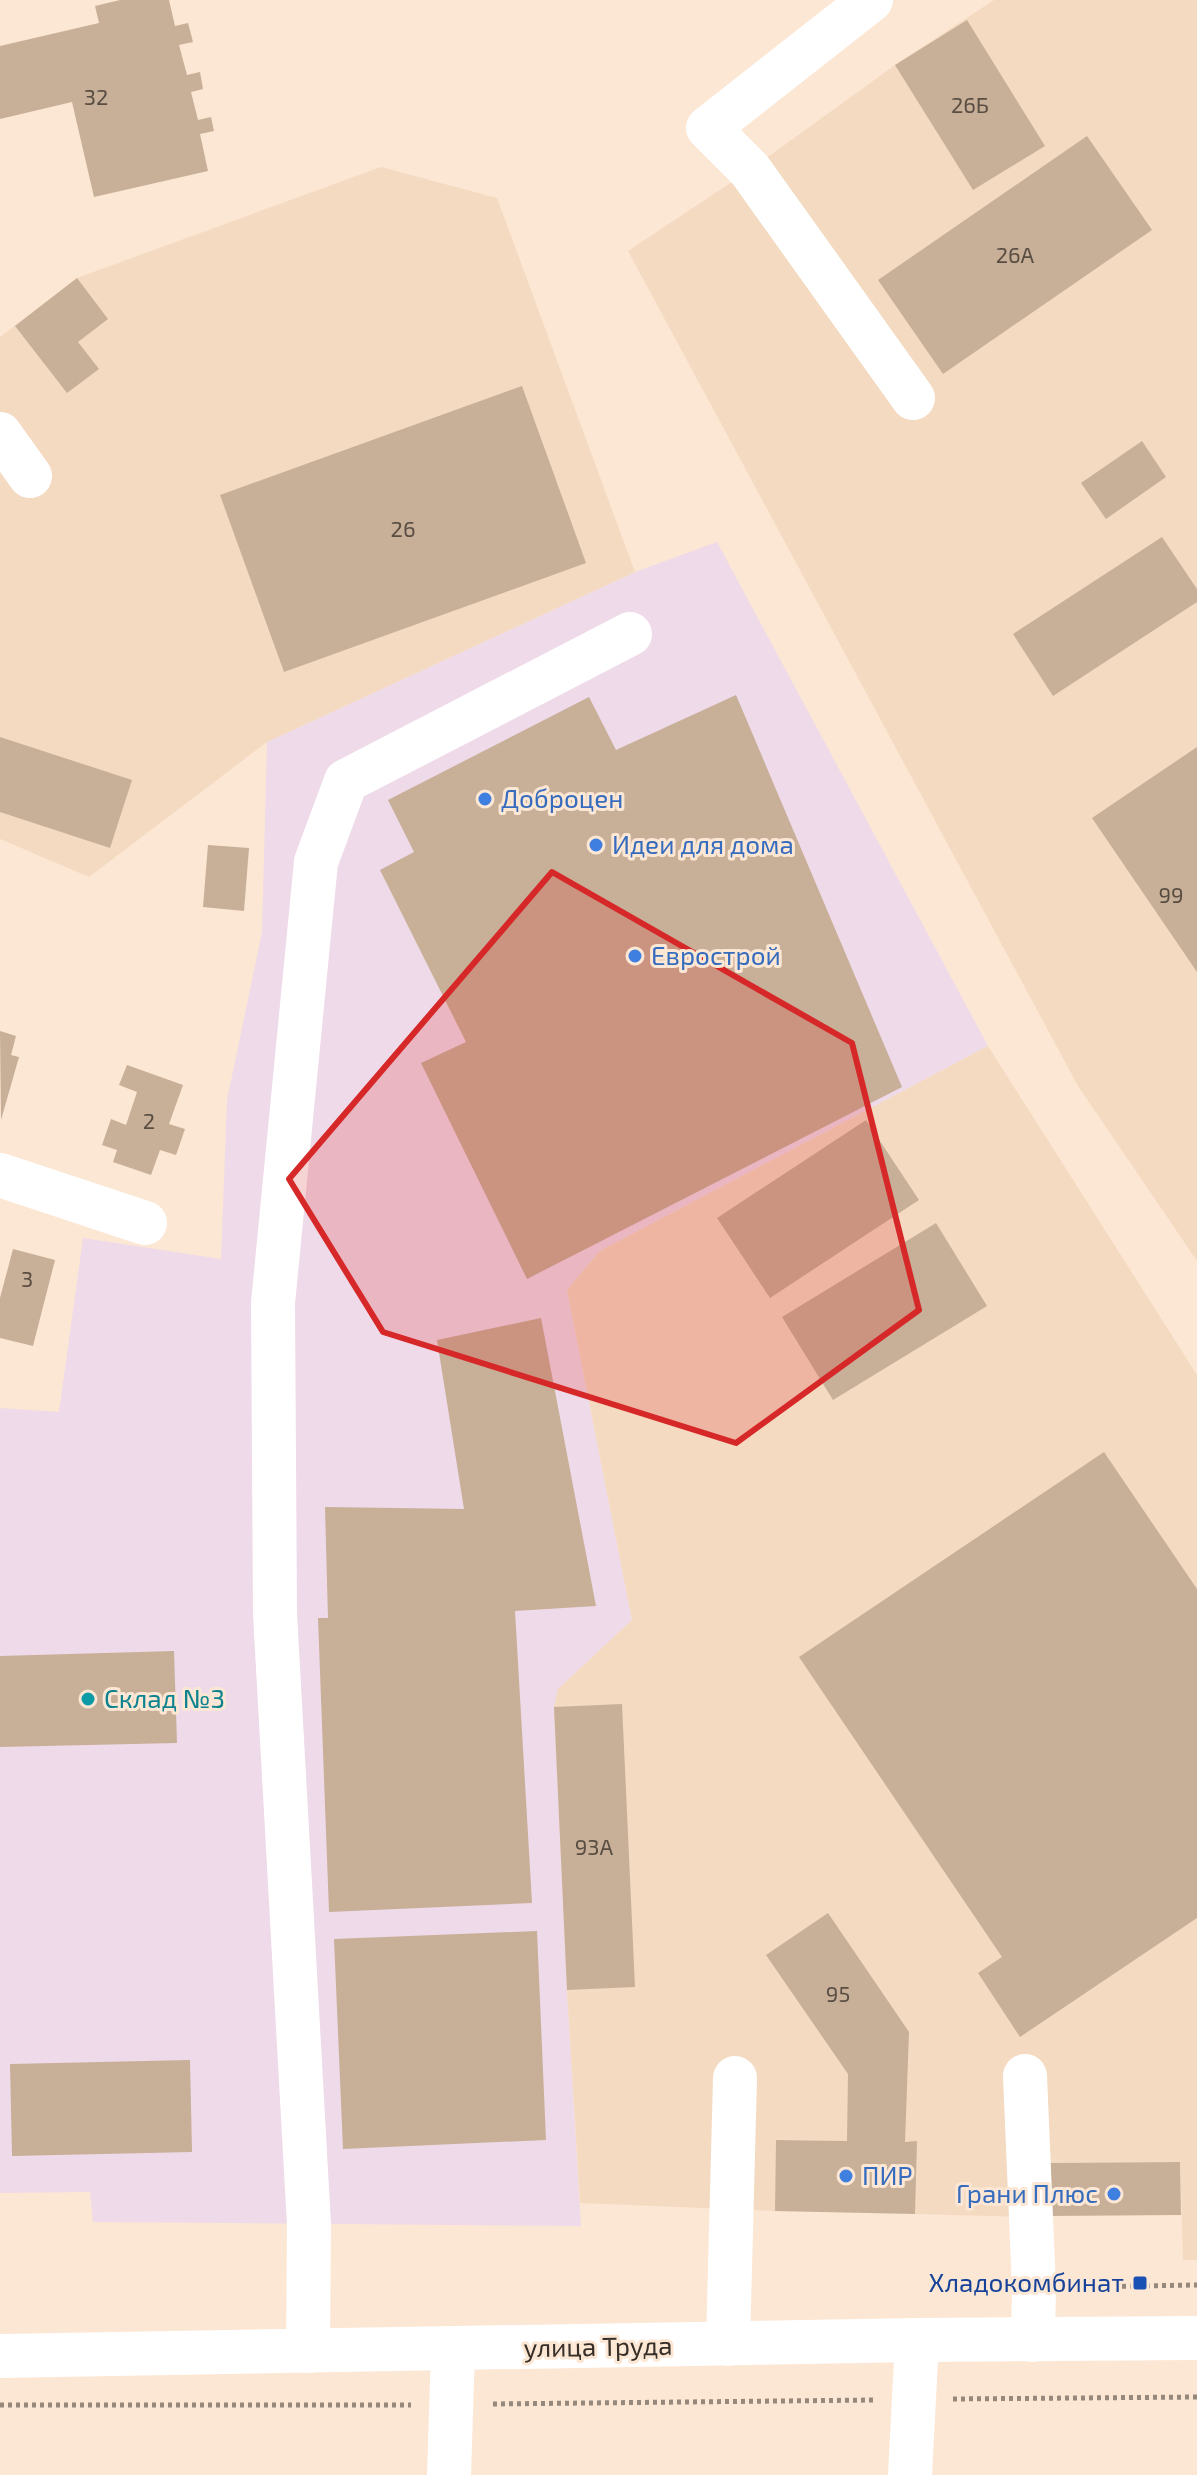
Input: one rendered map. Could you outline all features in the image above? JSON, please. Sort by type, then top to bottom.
[{"type":"street","points":[[871,0],[708,128],[750,170],[913,398]]},
{"type":"street","points":[[0,434],[30,476]]},
{"type":"street","points":[[308,2351],[309,2225],[275,1614],[273,1303],[316,862],[346,781],[630,634]]},
{"type":"street","points":[[0,1175],[145,1223]]},
{"type":"street","points":[[1025,2076],[1034,2288],[1033,2340]]},
{"type":"street","points":[[728,2344],[735,2078]]},
{"type":"street","name":"улица Труда","points":[[0,2356],[1197,2338]]},
{"type":"street","points":[[910,2475],[917,2340]]},
{"type":"street","points":[[449,2475],[453,2350]]},
{"type":"path","points":[[1034,2288],[1197,2285]]},
{"type":"path","points":[[0,2405],[451,2405],[1197,2397]]},
{"type":"highlighted area","points":[[552,872],[852,1043],[919,1310],[736,1443],[383,1332],[289,1179]]},
{"type":"shaded area","points":[[994,0],[1197,0],[1197,1261],[1078,1086],[628,251]]},
{"type":"shaded area","points":[[381,167],[497,198],[635,572],[267,742],[89,877],[0,839],[0,337],[77,278]]},
{"type":"shaded area","points":[[717,542],[988,1046],[600,1251],[567,1290],[632,1620],[558,1689],[567,1990],[581,2226],[93,2222],[90,2192],[0,2193],[0,1408],[59,1412],[83,1238],[221,1259],[227,1100],[262,932],[267,742],[635,572]]},
{"type":"shaded area","points":[[988,1046],[1197,1375],[1197,2260],[1183,2260],[1180,2162],[1048,2163],[1029,2217],[915,2214],[916,2142],[777,2140],[775,2211],[580,2203],[554,1707],[558,1689],[632,1620],[567,1290],[600,1251]]},
{"type":"building","points":[[120,0],[169,0],[175,26],[188,23],[193,42],[179,45],[187,75],[200,72],[203,89],[191,92],[198,120],[211,117],[214,131],[200,134],[208,171],[94,197],[72,102],[0,119],[0,46],[99,23],[95,6]]},
{"type":"building","points":[[967,20],[1045,146],[973,190],[895,65]]},
{"type":"building","points":[[1087,136],[1152,230],[943,374],[878,280]]},
{"type":"building","points":[[77,278],[108,319],[78,342],[99,369],[67,393],[15,326]]},
{"type":"building","points":[[522,386],[586,563],[284,672],[220,495]]},
{"type":"building","points":[[1142,441],[1166,477],[1106,519],[1081,483]]},
{"type":"building","points":[[1162,537],[1197,589],[1197,602],[1053,696],[1013,634]]},
{"type":"building","name":"Еврострой","points":[[736,695],[902,1087],[527,1279],[421,1063],[466,1042],[380,870],[414,852],[388,800],[589,697],[616,750]]},
{"type":"building","points":[[0,737],[132,780],[110,848],[0,812]]},
{"type":"building","points":[[1197,747],[1197,972],[1092,818]]},
{"type":"building","points":[[208,845],[249,848],[244,911],[203,907]]},
{"type":"building","points":[[0,1031],[16,1036],[11,1055],[19,1057],[1,1120]]},
{"type":"building","points":[[127,1065],[183,1085],[169,1124],[185,1129],[176,1155],[160,1150],[151,1175],[113,1162],[117,1150],[102,1145],[111,1119],[126,1125],[137,1092],[119,1085]]},
{"type":"building","points":[[866,1120],[919,1200],[770,1298],[717,1218]]},
{"type":"building","points":[[936,1223],[987,1306],[833,1400],[782,1317]]},
{"type":"building","points":[[13,1249],[55,1260],[33,1346],[0,1338],[0,1298]]},
{"type":"building","points":[[541,1318],[596,1606],[515,1611],[532,1903],[329,1912],[318,1618],[328,1618],[325,1507],[464,1509],[437,1340]]},
{"type":"building","points":[[1104,1452],[1197,1589],[1197,1918],[1020,2037],[978,1973],[1002,1957],[799,1657]]},
{"type":"building","name":"Склад №3","points":[[174,1651],[177,1743],[0,1747],[0,1656]]},
{"type":"building","points":[[622,1704],[635,1987],[567,1990],[554,1707]]},
{"type":"building","points":[[828,1913],[909,2032],[905,2142],[917,2141],[915,2214],[775,2211],[776,2140],[847,2141],[848,2074],[766,1955]]},
{"type":"building","points":[[537,1931],[546,2140],[343,2149],[334,1939]]},
{"type":"building","points":[[190,2060],[192,2152],[12,2156],[10,2064]]},
{"type":"building","name":"Грани Плюс","points":[[1180,2162],[1181,2215],[1048,2216],[1048,2163]]},
{"type":"place","name":"Доброцен","points":[[485,799]]},
{"type":"place","name":"Идеи для дома","points":[[596,845]]},
{"type":"place","name":"Еврострой","points":[[635,956]]},
{"type":"place","name":"Склад №3","points":[[88,1699]]},
{"type":"place","name":"ПИР","points":[[846,2176]]},
{"type":"place","name":"Грани Плюс","points":[[1114,2194]]},
{"type":"place","name":"Хладокомбинат","points":[[1140,2283]]}]
